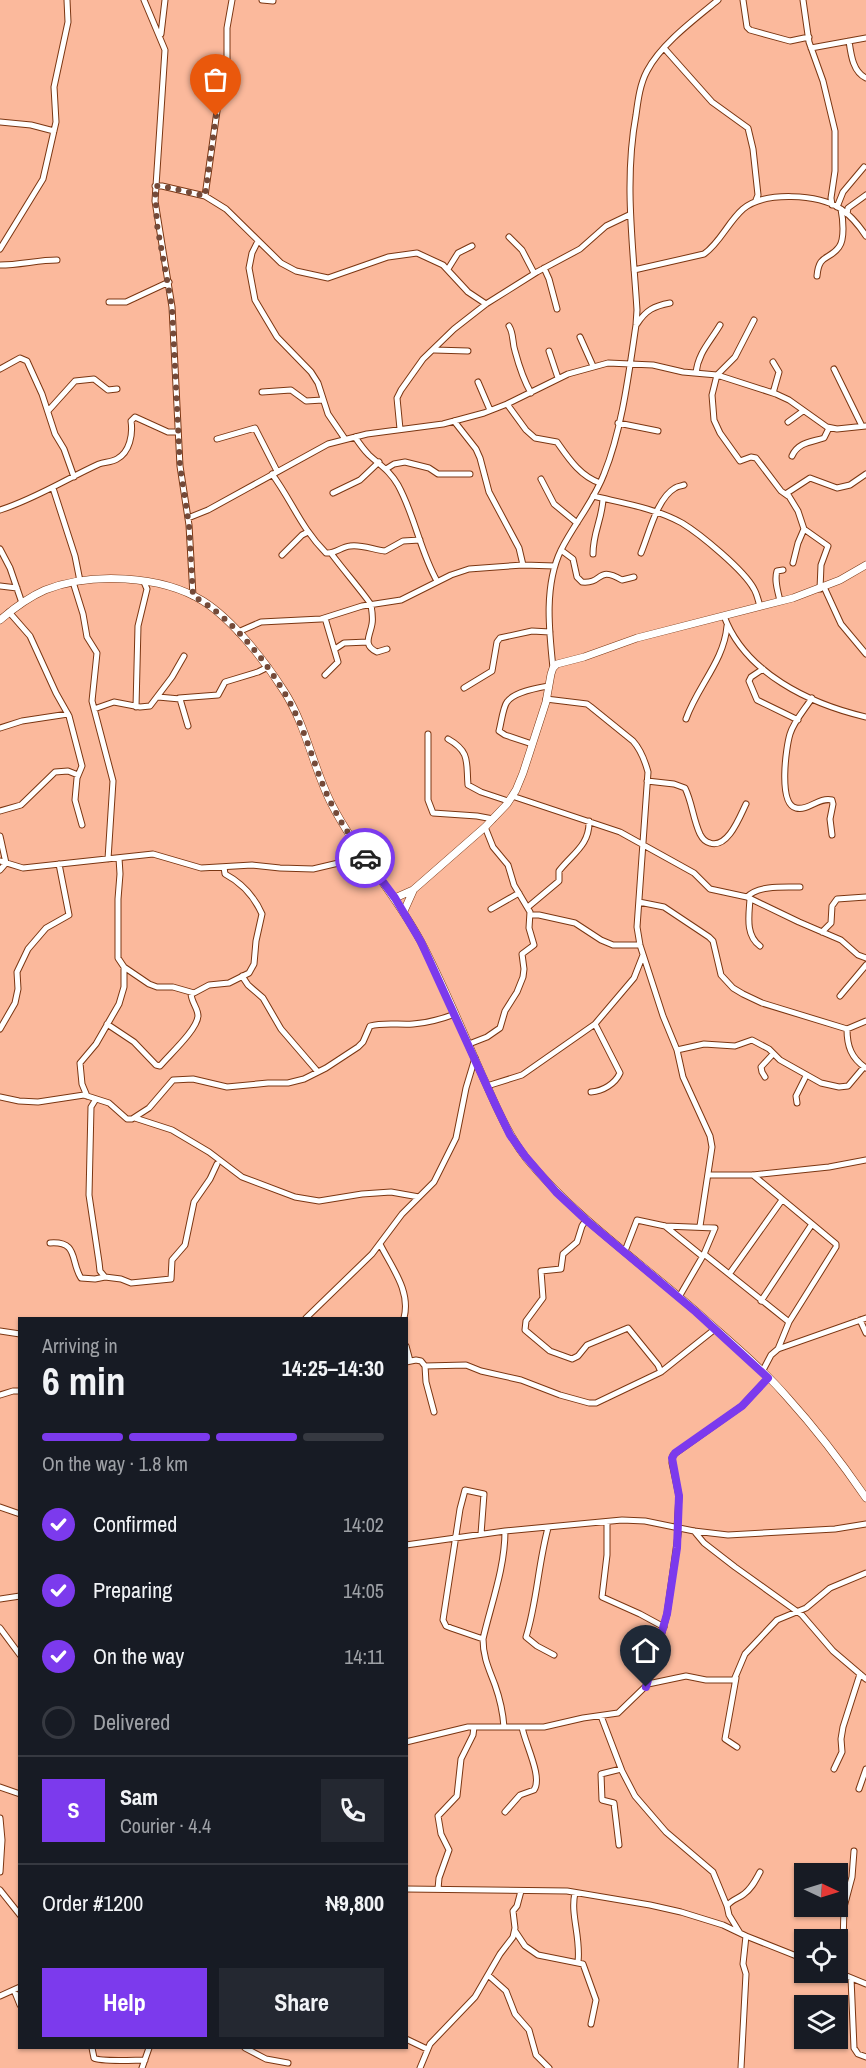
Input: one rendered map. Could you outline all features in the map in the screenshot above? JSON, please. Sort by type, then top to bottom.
[{"type":"main road","points":[[395,898],[413,890],[485,827],[510,798],[523,773],[553,668],[557,664],[638,638],[822,588],[866,565]]},
{"type":"main road","points":[[0,620],[43,591],[77,582],[112,579],[167,585],[193,596],[222,615],[268,667],[286,693],[331,803],[364,857],[404,911],[421,942],[510,1135],[525,1156],[556,1192],[586,1220],[679,1297],[787,1397],[866,1498]]},
{"type":"main road","points":[[404,911],[413,890]]},
{"type":"street","points":[[0,249],[43,179],[54,131],[56,112],[54,87],[68,22],[67,0]]},
{"type":"street","points":[[144,0],[160,36],[166,57],[155,186],[157,225],[169,282],[177,432],[188,518],[193,596]]},
{"type":"street","points":[[160,36],[165,0]]},
{"type":"street","points":[[205,196],[219,97],[227,60],[227,28],[232,0]]},
{"type":"street","points":[[262,0],[273,1]]},
{"type":"street","points":[[553,668],[550,593],[555,566],[561,550],[600,483],[613,448],[636,325],[629,215],[630,153],[639,96],[646,72],[664,48],[718,0]]},
{"type":"street","points":[[743,0],[747,27],[750,30],[790,41],[808,37]]},
{"type":"street","points":[[803,0],[808,37],[823,81],[835,131],[835,171],[831,198],[842,220],[840,245],[837,250],[823,258],[818,266],[817,276]]},
{"type":"street","points":[[811,48],[866,38]]},
{"type":"street","points":[[849,41],[853,63],[858,72],[866,78]]},
{"type":"street","points":[[664,48],[712,102],[748,128],[753,149],[758,195],[756,200]]},
{"type":"street","points":[[0,122],[19,123],[54,131]]},
{"type":"street","points":[[837,207],[843,192],[864,167]]},
{"type":"street","points":[[155,186],[205,196],[226,209],[286,266],[320,278],[333,277],[388,257],[408,254],[424,255],[448,269],[468,292],[486,304]]},
{"type":"street","points":[[847,214],[848,208],[866,195]]},
{"type":"street","points":[[634,270],[704,254],[711,249],[730,222],[756,200],[803,197],[837,207],[847,214],[866,236]]},
{"type":"street","points":[[399,429],[397,407],[399,394],[416,368],[454,329],[486,304],[534,273],[580,249],[606,226],[629,215]]},
{"type":"street","points":[[508,237],[522,250],[534,273]]},
{"type":"street","points":[[258,241],[249,267],[255,300],[277,338],[311,372],[336,426],[345,439]]},
{"type":"street","points":[[448,269],[458,253],[471,246]]},
{"type":"street","points":[[0,265],[17,266],[57,260]]},
{"type":"street","points":[[544,268],[557,309]]},
{"type":"street","points":[[109,302],[126,302],[169,282]]},
{"type":"street","points":[[636,325],[649,309],[670,303]]},
{"type":"street","points":[[754,320],[735,357],[717,375],[712,395],[712,409],[720,433],[740,461],[756,458],[781,491],[788,496],[798,511],[804,529],[828,546],[821,565],[822,588],[841,624],[866,654]]},
{"type":"street","points":[[696,373],[702,351],[720,325]]},
{"type":"street","points":[[509,326],[521,374],[531,393]]},
{"type":"street","points":[[580,337],[593,366]]},
{"type":"street","points":[[434,350],[468,351]]},
{"type":"street","points":[[549,351],[558,378]]},
{"type":"street","points":[[0,369],[20,358],[27,361],[75,477]]},
{"type":"street","points":[[772,362],[779,372],[773,393]]},
{"type":"street","points":[[188,518],[208,510],[317,448],[354,437],[454,421],[507,404],[558,378],[608,363],[653,365],[717,375],[789,400],[829,428],[864,426],[834,369]]},
{"type":"street","points":[[48,411],[75,381],[94,379],[108,390],[117,389]]},
{"type":"street","points":[[478,382],[490,410]]},
{"type":"street","points":[[262,392],[291,390],[306,401],[323,400]]},
{"type":"street","points":[[507,404],[526,430],[535,438],[557,442],[581,473],[600,483]]},
{"type":"street","points":[[788,422],[803,411]]},
{"type":"street","points":[[0,502],[2,509],[53,488],[99,464],[117,460],[132,437],[131,421],[135,417],[168,432],[177,432]]},
{"type":"street","points":[[454,421],[476,449],[489,492],[519,548],[524,565]]},
{"type":"street","points":[[618,423],[658,431]]},
{"type":"street","points":[[336,426],[337,441]]},
{"type":"street","points":[[217,439],[255,428],[287,494],[291,508],[326,553],[350,546],[385,551],[403,541],[420,540]]},
{"type":"street","points":[[792,456],[803,444],[824,438],[829,428]]},
{"type":"street","points":[[354,437],[369,455],[386,469],[406,500],[436,581]]},
{"type":"street","points":[[333,493],[360,480],[379,462]]},
{"type":"street","points":[[386,469],[394,464],[405,462],[429,468],[438,474],[470,474]]},
{"type":"street","points":[[788,496],[788,492],[810,478],[837,488],[850,485],[866,474]]},
{"type":"street","points":[[541,479],[554,504],[577,523]]},
{"type":"street","points":[[641,553],[656,513],[674,489],[684,485]]},
{"type":"street","points":[[53,488],[75,556],[77,582],[87,637],[97,653],[92,701],[113,781],[108,859]]},
{"type":"street","points":[[593,496],[643,508],[683,524],[724,556],[754,588],[760,606]]},
{"type":"street","points":[[593,554],[595,529],[603,514],[603,499]]},
{"type":"street","points":[[794,563],[798,543],[804,529]]},
{"type":"street","points":[[282,555],[308,532]]},
{"type":"street","points":[[0,549],[22,603]]},
{"type":"street","points":[[561,550],[573,559],[577,577],[582,582],[594,581],[608,573],[622,580],[634,577]]},
{"type":"street","points":[[331,553],[371,604],[372,622],[368,642]]},
{"type":"street","points":[[238,632],[261,622],[325,618],[371,604],[401,600],[436,581],[469,569],[524,565],[555,566]]},
{"type":"street","points":[[780,601],[776,574],[777,571],[783,570]]},
{"type":"street","points":[[136,707],[138,626],[147,589],[144,582]]},
{"type":"street","points":[[0,586],[17,588]]},
{"type":"street","points":[[9,612],[30,636],[68,714],[82,766],[78,775],[75,800],[82,825]]},
{"type":"street","points":[[724,616],[740,645],[763,669],[786,685],[812,698],[866,717]]},
{"type":"street","points":[[325,618],[337,663],[325,675]]},
{"type":"street","points":[[686,719],[693,700],[705,684],[725,642],[727,624]]},
{"type":"street","points":[[464,688],[492,671],[497,642],[500,638],[532,631],[550,632]]},
{"type":"street","points":[[368,642],[377,652],[387,649]]},
{"type":"street","points":[[335,649],[344,643],[368,642]]},
{"type":"street","points":[[94,709],[114,702],[136,707],[150,706],[172,677],[184,656]]},
{"type":"street","points":[[158,697],[218,695],[225,682],[268,667]]},
{"type":"street","points":[[763,669],[749,681],[757,700],[798,720]]},
{"type":"street","points":[[532,744],[499,731],[505,705],[509,700],[526,691],[548,686]]},
{"type":"street","points":[[179,698],[188,726]]},
{"type":"street","points":[[812,698],[790,735],[785,766],[785,788],[790,803],[794,807],[798,808],[825,798],[831,800],[833,804],[830,819],[832,835]]},
{"type":"street","points":[[546,699],[587,704],[633,741],[646,766],[647,781],[637,927],[640,945],[663,1016],[677,1050],[689,1093],[710,1136],[712,1147],[709,1175],[700,1226]]},
{"type":"street","points":[[0,728],[22,721],[68,714]]},
{"type":"street","points":[[428,734],[428,800],[433,813],[466,814],[493,819]]},
{"type":"street","points":[[448,739],[464,751],[468,766],[468,785],[480,792],[510,798],[620,832],[694,873],[710,889],[749,898],[841,940],[858,955],[866,958]]},
{"type":"street","points":[[0,811],[21,805],[42,786],[51,773],[68,771],[78,775]]},
{"type":"street","points":[[647,781],[674,784],[685,788],[700,835],[712,844],[718,844],[727,837],[746,804]]},
{"type":"street","points":[[528,907],[559,881],[559,871],[576,854],[587,838],[589,821]]},
{"type":"street","points":[[469,1044],[497,1031],[505,1011],[517,992],[524,969],[522,954],[534,945],[529,928],[528,907],[514,885],[508,865],[493,847],[485,827]]},
{"type":"street","points":[[0,836],[3,862],[0,870]]},
{"type":"street","points":[[3,862],[23,868],[153,854],[201,868],[252,864],[313,869],[364,857]]},
{"type":"street","points":[[119,858],[118,958],[124,967],[149,984],[157,987],[178,988],[191,993],[198,993],[209,985],[229,983],[251,971],[254,964],[262,914],[245,887],[225,874],[224,867]]},
{"type":"street","points":[[0,1029],[15,1003],[18,972],[28,949],[46,928],[69,915],[59,864]]},
{"type":"street","points":[[760,946],[754,942],[750,930],[750,894],[762,889],[800,887]]},
{"type":"street","points":[[491,909],[519,893]]},
{"type":"street","points":[[822,932],[831,923],[832,906],[837,899],[866,897]]},
{"type":"street","points":[[639,902],[664,907],[709,937],[713,941],[721,975],[742,994],[762,1003],[847,1029],[866,1021]]},
{"type":"street","points":[[530,915],[575,923],[613,945],[640,945]]},
{"type":"street","points":[[488,1086],[522,1075],[595,1024],[634,978],[644,954]]},
{"type":"street","points":[[840,996],[866,965]]},
{"type":"street","points":[[87,1096],[82,1084],[80,1063],[96,1044],[121,998],[124,967]]},
{"type":"street","points":[[242,976],[248,985],[263,998],[281,1029],[318,1072]]},
{"type":"street","points":[[107,1024],[134,1042],[156,1065],[160,1066],[190,1032],[197,1019],[198,1015],[191,1000],[191,993]]},
{"type":"street","points":[[135,1118],[155,1102],[173,1080],[193,1079],[227,1087],[288,1083],[318,1072],[358,1047],[370,1026],[382,1023],[414,1024],[434,1021],[455,1014]]},
{"type":"street","points":[[591,1092],[605,1089],[616,1080],[620,1073],[595,1024]]},
{"type":"street","points":[[677,1050],[704,1044],[735,1046],[750,1040],[758,1042],[806,1076],[821,1083],[848,1086],[865,1067],[853,1057],[849,1050],[847,1029]]},
{"type":"street","points":[[765,1077],[761,1066],[773,1054]]},
{"type":"street","points":[[307,1317],[380,1244],[402,1214],[434,1182],[456,1138],[466,1088],[475,1058]]},
{"type":"street","points":[[797,1103],[796,1096],[806,1076]]},
{"type":"street","points":[[0,1097],[38,1102],[73,1095],[87,1096],[109,1103],[127,1119],[135,1118],[172,1130],[209,1152],[242,1176],[295,1197],[319,1201],[391,1192],[418,1197]]},
{"type":"street","points":[[96,1099],[91,1107],[89,1190],[100,1270],[105,1277]]},
{"type":"street","points":[[709,1175],[753,1175],[829,1167],[866,1160]]},
{"type":"street","points":[[50,1244],[62,1243],[68,1246],[75,1258],[81,1278],[118,1278],[131,1283],[171,1279],[172,1260],[185,1245],[194,1202],[217,1164]]},
{"type":"street","points":[[753,1175],[836,1244],[789,1322],[778,1349]]},
{"type":"street","points":[[730,1273],[782,1200]]},
{"type":"street","points":[[586,1220],[578,1242],[563,1254],[561,1269],[541,1271],[543,1298],[526,1320],[525,1330],[550,1351],[572,1359],[592,1343],[628,1328],[658,1365],[661,1372]]},
{"type":"street","points":[[625,1251],[637,1220],[665,1226],[714,1227],[716,1229],[679,1297]]},
{"type":"street","points":[[762,1301],[812,1224]]},
{"type":"street","points":[[665,1226],[730,1273],[789,1322]]},
{"type":"street","points":[[380,1244],[403,1291],[406,1306],[404,1317]]},
{"type":"street","points":[[762,1372],[771,1355],[778,1349],[863,1319],[866,1334]]},
{"type":"street","points":[[425,1366],[466,1365],[481,1371],[521,1380],[589,1403],[604,1400],[661,1372],[715,1329]]},
{"type":"street","points":[[0,1331],[18,1334]]},
{"type":"street","points":[[408,1362],[421,1361],[425,1366],[426,1382],[434,1412]]},
{"type":"street","points":[[408,1741],[474,1727],[544,1727],[618,1713],[648,1684],[670,1598],[678,1528],[679,1496],[672,1462],[673,1455],[742,1406],[768,1378]]},
{"type":"street","points":[[0,1395],[13,1390],[18,1391]]},
{"type":"street","points":[[481,1534],[484,1494],[465,1490],[460,1509],[443,1622],[451,1628],[483,1639]]},
{"type":"street","points":[[0,1508],[18,1513]]},
{"type":"street","points":[[408,1545],[505,1531],[622,1520],[645,1521],[712,1534],[751,1535],[835,1529],[866,1524]]},
{"type":"street","points":[[607,1522],[607,1555],[602,1597],[664,1627]]},
{"type":"street","points":[[548,1528],[540,1562],[533,1616],[526,1638],[554,1655]]},
{"type":"street","points":[[504,1727],[500,1702],[485,1664],[483,1639],[503,1558],[505,1531]]},
{"type":"street","points":[[694,1531],[704,1543],[729,1563],[798,1612],[832,1651],[866,1679]]},
{"type":"street","points":[[737,1747],[725,1739],[736,1678],[745,1654],[777,1620],[806,1608],[830,1588],[866,1573]]},
{"type":"street","points":[[0,1599],[18,1596]]},
{"type":"street","points":[[0,1628],[18,1652]]},
{"type":"street","points":[[834,1769],[842,1752],[841,1734],[860,1674]]},
{"type":"street","points":[[648,1684],[686,1676],[712,1680],[736,1678]]},
{"type":"street","points":[[601,1716],[621,1769],[635,1796],[666,1832],[713,1872],[729,1915],[743,1934],[746,1974],[741,2068]]},
{"type":"street","points":[[438,1889],[439,1878],[449,1850],[441,1834],[438,1816],[457,1796],[460,1759],[473,1735],[474,1727]]},
{"type":"street","points":[[505,1812],[520,1795],[534,1790],[537,1784],[537,1776],[522,1727]]},
{"type":"street","points":[[619,1845],[614,1803],[602,1800],[601,1774],[621,1769]]},
{"type":"street","points":[[859,1789],[866,1769]]},
{"type":"street","points":[[0,1787],[18,1793]]},
{"type":"street","points":[[0,1818],[2,1840],[0,1872]]},
{"type":"street","points":[[843,1929],[844,1907],[852,1877],[854,1851]]},
{"type":"street","points":[[727,1906],[749,1890],[760,1872]]},
{"type":"street","points":[[408,1889],[575,1893],[650,1905],[723,1925],[794,1955]]},
{"type":"street","points":[[0,1890],[18,1913]]},
{"type":"street","points":[[420,2068],[427,2049],[475,1997],[500,1954],[513,1938],[515,1931],[513,1911],[521,1892]]},
{"type":"street","points":[[575,1893],[573,1904],[579,1936],[578,1962]]},
{"type":"street","points":[[515,1931],[525,1946],[538,1955],[578,1962],[585,1968],[595,1995],[591,2024]]},
{"type":"street","points":[[488,1975],[506,1991],[514,2014],[529,2030],[536,2055],[549,2068]]},
{"type":"street","points":[[848,1977],[866,1984]]},
{"type":"street","points":[[851,1978],[854,2048],[858,2054],[866,2057]]},
{"type":"street","points":[[0,1996],[17,1988]]},
{"type":"street","points":[[408,2040],[427,2049]]},
{"type":"street","points":[[92,2049],[93,2058],[100,2061],[145,2060]]},
{"type":"street","points":[[142,2068],[150,2049]]},
{"type":"street","points":[[247,2049],[266,2059],[288,2063]]},
{"type":"way so far","points":[[216,116],[205,196],[155,186],[157,225],[170,285],[177,432],[189,525],[193,596],[222,615],[268,667],[286,693],[331,803],[365,858]]},
{"type":"route","points":[[365,858],[404,911],[421,942],[510,1135],[525,1156],[556,1192],[586,1220],[696,1312],[768,1378],[734,1413],[675,1453],[672,1458],[679,1496],[677,1548],[667,1614],[646,1687]]}]
